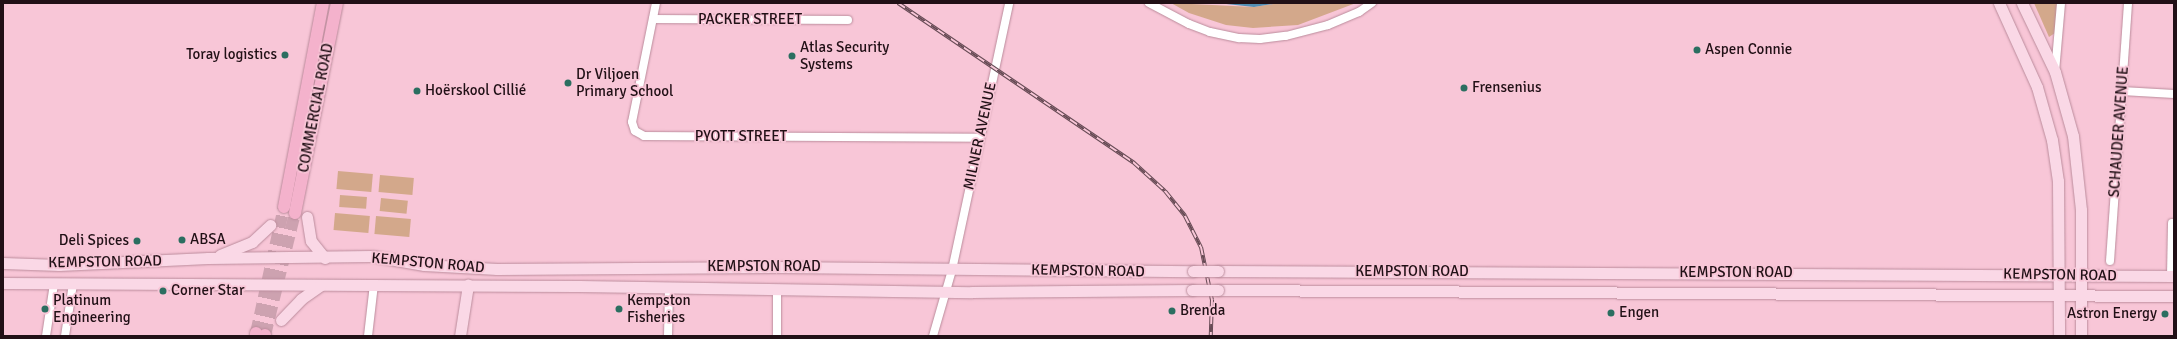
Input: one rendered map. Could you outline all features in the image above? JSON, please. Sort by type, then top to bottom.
[{"type":"main road","name":"COMMERCIAL ROAD","points":[[323,3],[290,210],[337,3]]},
{"type":"main road","points":[[1999,3],[2037,87],[2052,140],[2058,181],[2059,336]]},
{"type":"main road","points":[[2022,3],[2055,72],[2073,136],[2081,210],[2081,336]]},
{"type":"main road","points":[[2081,210],[2087,221],[2088,262],[2092,271],[2102,275]]},
{"type":"main road","points":[[307,216],[311,242],[325,258]]},
{"type":"main road","points":[[208,258],[241,248],[258,237],[270,225]]},
{"type":"main road","name":"KEMPSTON ROAD","points":[[3,263],[123,263],[208,258],[325,258],[372,256],[424,265],[497,269],[777,267],[952,270],[2172,276]]},
{"type":"main road","name":"KEMPSTON ROAD","points":[[3,284],[374,284],[946,291],[1218,290],[2082,294],[2174,296]]},
{"type":"main road","points":[[282,320],[301,299],[321,285]]},
{"type":"main road","points":[[460,336],[468,285]]},
{"type":"street","name":"PYOTT STREET","points":[[656,3],[632,122],[635,131],[644,136],[979,138]]},
{"type":"street","name":"MILNER AVENUE","points":[[933,336],[952,270],[1009,3]]},
{"type":"street","points":[[1150,3],[1176,18],[1210,32],[1239,38],[1260,39],[1286,36],[1328,25],[1359,12],[1372,3]]},
{"type":"street","points":[[2055,72],[2061,3]]},
{"type":"street","name":"SCHAUDER AVENUE","points":[[2110,261],[2128,3]]},
{"type":"street","name":"PACKER STREET","points":[[653,19],[848,20]]},
{"type":"street","points":[[2122,91],[2174,94]]},
{"type":"street","points":[[2172,223],[2172,276]]},
{"type":"street","points":[[46,336],[54,284]]},
{"type":"street","points":[[65,336],[73,284]]},
{"type":"street","points":[[368,336],[374,284]]},
{"type":"street","points":[[668,336],[669,288]]},
{"type":"street","points":[[777,289],[777,336]]},
{"type":"shaded area","points":[[1171,3],[1254,7],[1279,3],[1356,3],[1298,25],[1253,28],[1226,25],[1189,13]]},
{"type":"shaded area","points":[[2034,3],[2057,3],[2055,33],[2049,37]]},
{"type":"shaded area","points":[[338,171],[373,174],[371,192],[336,189]]},
{"type":"shaded area","points":[[380,175],[414,178],[412,195],[379,192]]},
{"type":"shaded area","points":[[340,195],[367,197],[366,209],[339,207]]},
{"type":"shaded area","points":[[381,198],[408,201],[406,214],[380,211]]},
{"type":"shaded area","points":[[335,213],[370,216],[368,233],[334,230]]},
{"type":"shaded area","points":[[376,216],[411,219],[409,237],[374,234]]},
{"type":"water","points":[[1217,3],[1279,3],[1254,7]]},
{"type":"tunnel","points":[[256,333],[284,207]]},
{"type":"tunnel","points":[[265,335],[295,213]]},
{"type":"railway","points":[[898,3],[1133,162],[1165,191],[1185,216],[1201,247],[1212,300],[1211,336]]},
{"type":"place","name":"Aspen Connie","points":[[1697,50]]},
{"type":"place","name":"Toray logistics","points":[[285,55]]},
{"type":"place","name":"Atlas Security Systems","points":[[792,56]]},
{"type":"place","name":"Dr Viljoen Primary School","points":[[568,83]]},
{"type":"place","name":"Frensenius","points":[[1464,88]]},
{"type":"place","name":"Hoërskool Cillié","points":[[417,91]]},
{"type":"place","name":"ABSA","points":[[182,240]]},
{"type":"place","name":"Deli Spices","points":[[137,241]]},
{"type":"place","name":"Corner Star","points":[[163,291]]},
{"type":"place","name":"Platinum Engineering","points":[[45,309]]},
{"type":"place","name":"Kempston Fisheries","points":[[619,309]]},
{"type":"place","name":"Brenda","points":[[1172,311]]},
{"type":"place","name":"Engen","points":[[1611,313]]},
{"type":"place","name":"Astron Energy","points":[[2165,314]]}]
